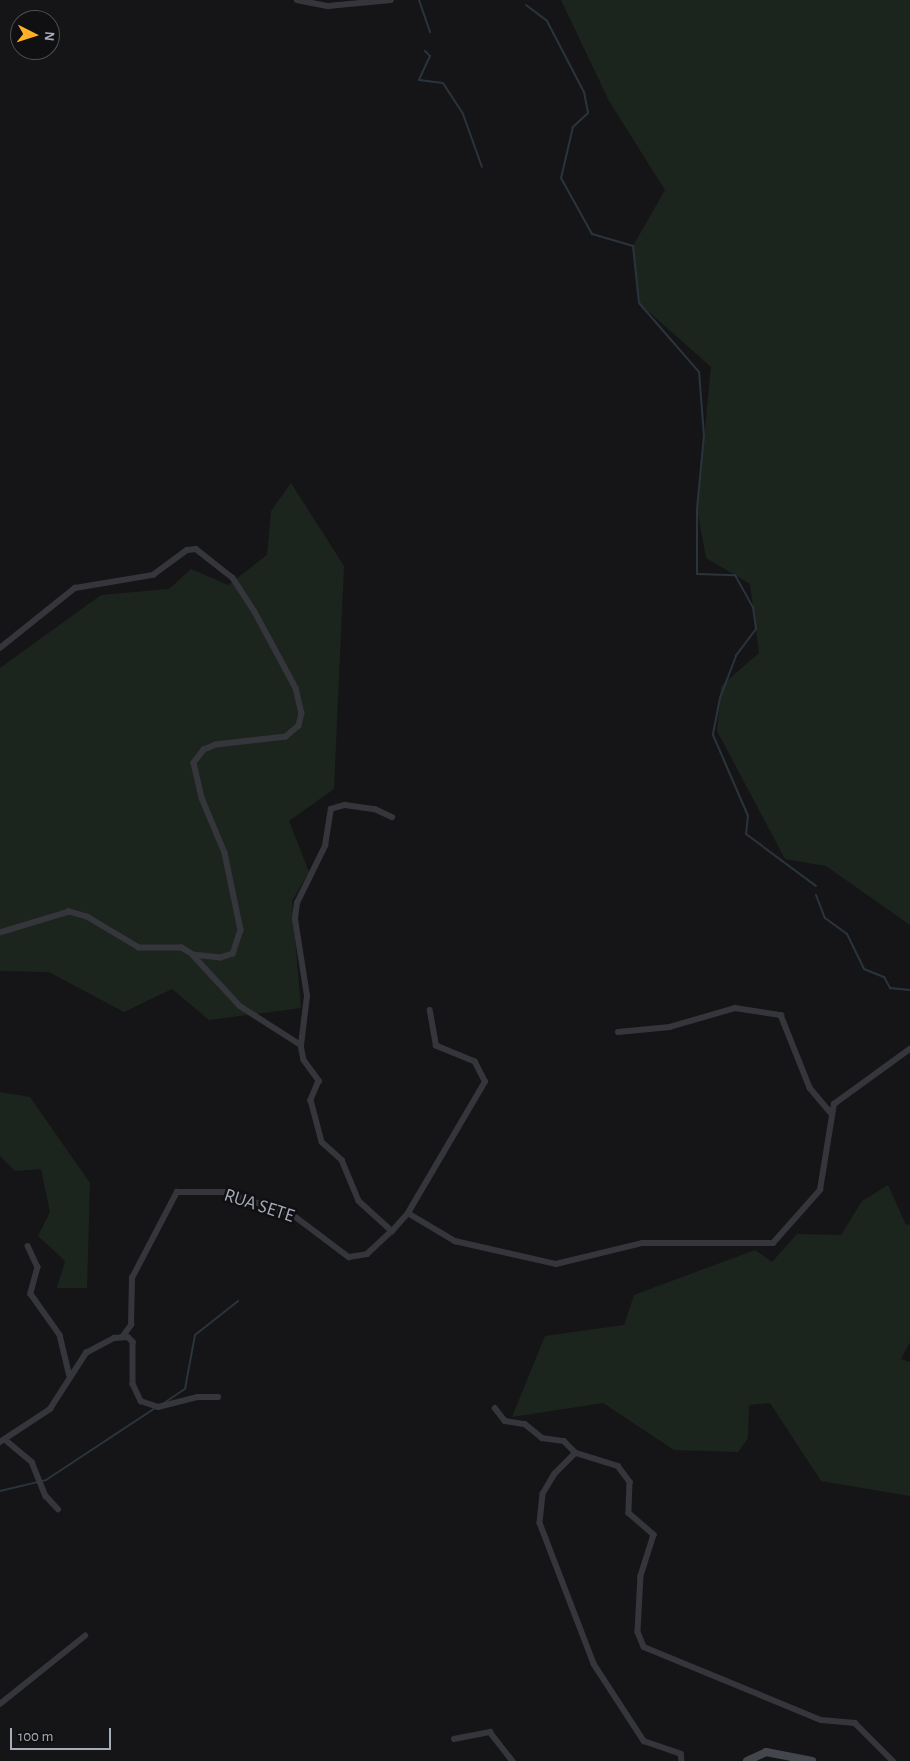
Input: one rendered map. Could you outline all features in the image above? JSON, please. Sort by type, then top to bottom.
[{"type":"main road","points":[[747,1761],[766,1752],[812,1761]]},
{"type":"street","points":[[297,0],[348,6],[391,0]]},
{"type":"street","points":[[0,648],[75,588],[153,575],[190,549],[202,552],[230,574],[255,612],[296,688],[301,721],[290,735],[278,740],[216,745],[196,758],[194,770],[225,853],[241,930],[238,949],[226,958],[193,955]]},
{"type":"street","points":[[392,817],[352,806],[331,809],[325,846],[301,890],[296,911],[306,991],[301,1045],[304,1060],[319,1081],[311,1100],[322,1142],[342,1160],[359,1201],[392,1231]]},
{"type":"street","points":[[0,933],[69,912],[87,917],[139,948],[182,948],[193,955],[240,1006],[301,1045]]},
{"type":"street","points":[[618,1032],[670,1027],[735,1008],[781,1016],[810,1088],[830,1112]]},
{"type":"street","name":"RUA SETE","points":[[123,1336],[131,1325],[132,1278],[177,1192],[224,1192],[293,1215],[349,1257],[367,1254],[392,1231],[408,1213],[485,1082],[475,1062],[436,1046],[430,1011]]},
{"type":"street","points":[[408,1213],[455,1241],[556,1264],[642,1243],[770,1244],[820,1190],[830,1112],[841,1098],[910,1049]]},
{"type":"street","points":[[28,1246],[38,1267],[31,1294],[60,1335],[70,1379]]},
{"type":"street","points":[[0,1442],[7,1441],[50,1409],[86,1353],[123,1336],[133,1342],[133,1384],[141,1401],[158,1407],[198,1396],[218,1398]]},
{"type":"street","points":[[495,1408],[505,1421],[525,1424],[542,1438],[564,1441],[576,1453],[618,1466],[630,1482],[629,1513],[654,1535],[641,1576],[638,1632],[644,1646],[821,1720],[855,1723],[893,1761]]},
{"type":"street","points":[[7,1441],[32,1462],[46,1496],[58,1509]]},
{"type":"street","points":[[576,1453],[555,1474],[543,1494],[540,1523],[594,1664],[644,1741],[680,1754],[682,1761]]},
{"type":"street","points":[[0,1704],[85,1636]]},
{"type":"street","points":[[454,1739],[490,1732],[513,1761]]},
{"type":"shaded area","points":[[561,0],[910,0],[910,925],[826,866],[785,859],[717,731],[721,686],[759,653],[750,584],[706,558],[697,509],[711,367],[639,303],[633,246],[665,190],[609,101]]},
{"type":"shaded area","points":[[291,483],[344,566],[334,789],[289,821],[309,872],[292,901],[301,1008],[209,1020],[172,989],[124,1012],[49,972],[0,971],[0,668],[101,595],[169,589],[191,569],[228,585],[267,555],[271,511]]},
{"type":"shaded area","points":[[0,1092],[30,1097],[90,1183],[87,1288],[57,1288],[65,1261],[38,1236],[50,1212],[41,1169],[15,1171],[0,1156]]},
{"type":"shaded area","points":[[888,1185],[906,1225],[910,1224],[910,1342],[901,1359],[910,1362],[910,1496],[821,1481],[770,1403],[749,1405],[748,1438],[738,1452],[674,1450],[603,1403],[512,1417],[545,1336],[624,1325],[634,1295],[755,1250],[772,1262],[797,1234],[841,1235],[862,1201]]},
{"type":"waterway","points":[[419,0],[430,32]]},
{"type":"waterway","points":[[526,5],[547,21],[584,92],[588,113],[573,127],[561,178],[592,234],[633,246],[639,303],[699,372],[704,435],[697,509],[697,574],[735,575],[753,607],[756,629],[736,656],[720,698],[713,735],[748,816],[746,834],[816,886]]},
{"type":"waterway","points":[[425,51],[430,56],[419,80],[443,83],[463,114],[482,167]]},
{"type":"waterway","points":[[816,895],[825,918],[847,934],[864,969],[884,977],[890,988],[910,990]]},
{"type":"waterway","points":[[164,1403],[185,1389],[195,1335],[238,1301]]},
{"type":"waterway","points":[[0,1491],[46,1480],[155,1408]]}]
